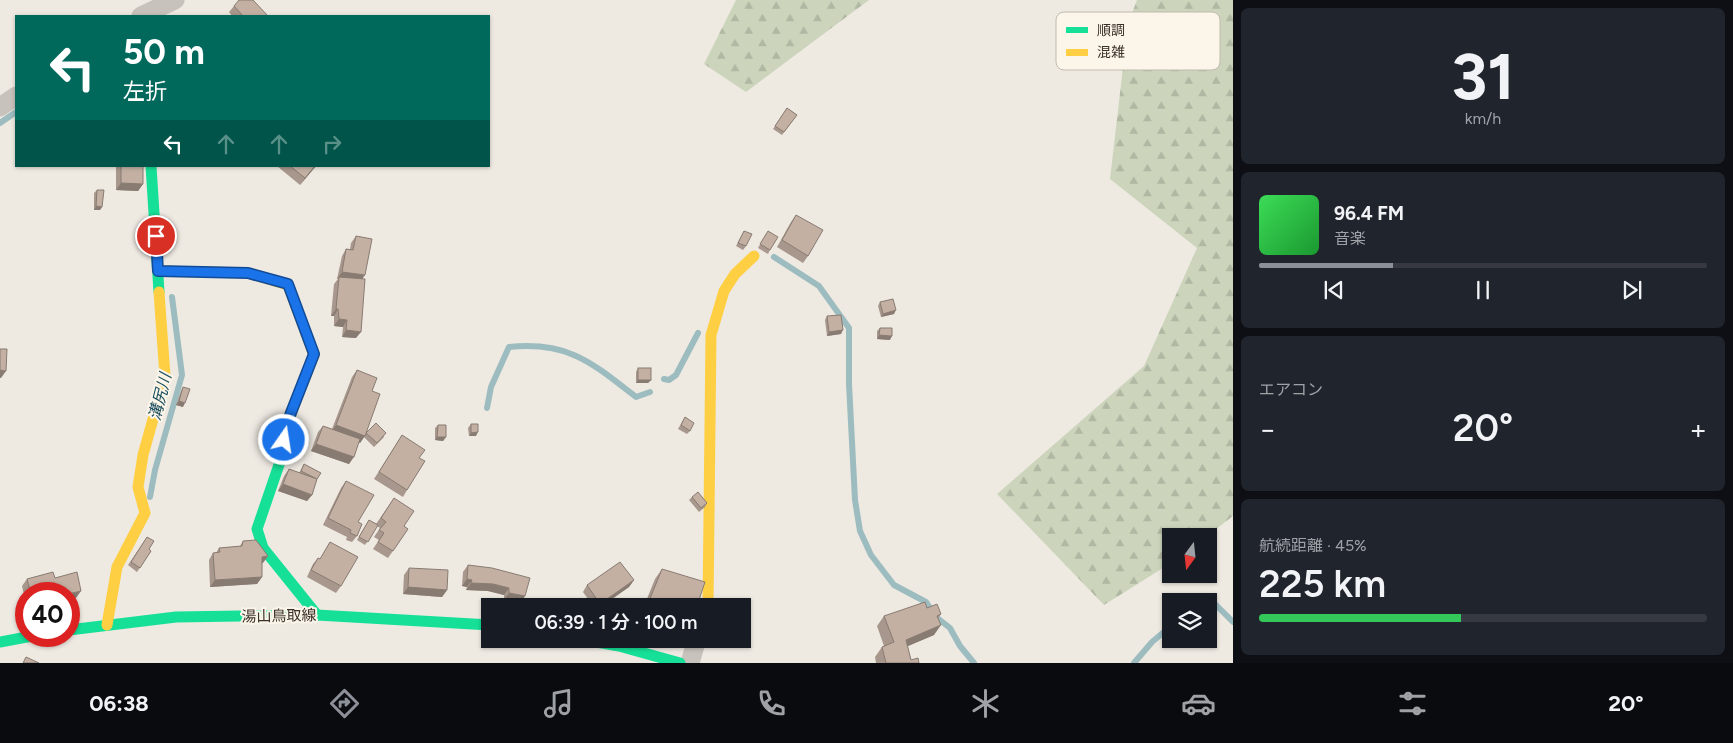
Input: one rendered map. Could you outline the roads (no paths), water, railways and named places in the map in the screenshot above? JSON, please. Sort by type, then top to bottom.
[{"type":"street","points":[[143,15],[164,6]]},
{"type":"street","points":[[0,108],[15,97]]},
{"type":"street","points":[[106,625],[116,567],[145,513],[138,487],[144,455],[166,376],[151,167]]},
{"type":"street","points":[[708,598],[711,335],[719,302],[728,281],[754,256]]},
{"type":"street","points":[[158,271],[248,273],[288,284],[314,354],[285,428],[283,452],[257,530],[263,548],[317,614]]},
{"type":"street","name":"湯山鳥取線","points":[[80,629],[176,617],[317,614],[481,623]]},
{"type":"street","points":[[0,642],[15,639]]},
{"type":"street","points":[[626,648],[680,663]]},
{"type":"street","points":[[690,663],[695,648]]},
{"type":"waterway","points":[[0,123],[15,113]]},
{"type":"waterway","points":[[774,257],[819,286],[849,328],[849,384],[855,500],[860,531],[871,555],[894,585],[926,602],[936,617],[950,628],[960,646],[974,663]]},
{"type":"waterway","name":"溝尻川","points":[[150,497],[155,470],[182,375],[172,297]]},
{"type":"waterway","points":[[664,379],[669,380],[676,375],[698,333]]},
{"type":"waterway","points":[[487,408],[491,387],[509,347],[530,346],[564,351],[592,365],[636,397],[650,392]]},
{"type":"waterway","points":[[1217,606],[1233,622]]},
{"type":"waterway","points":[[1134,663],[1162,634]]}]
